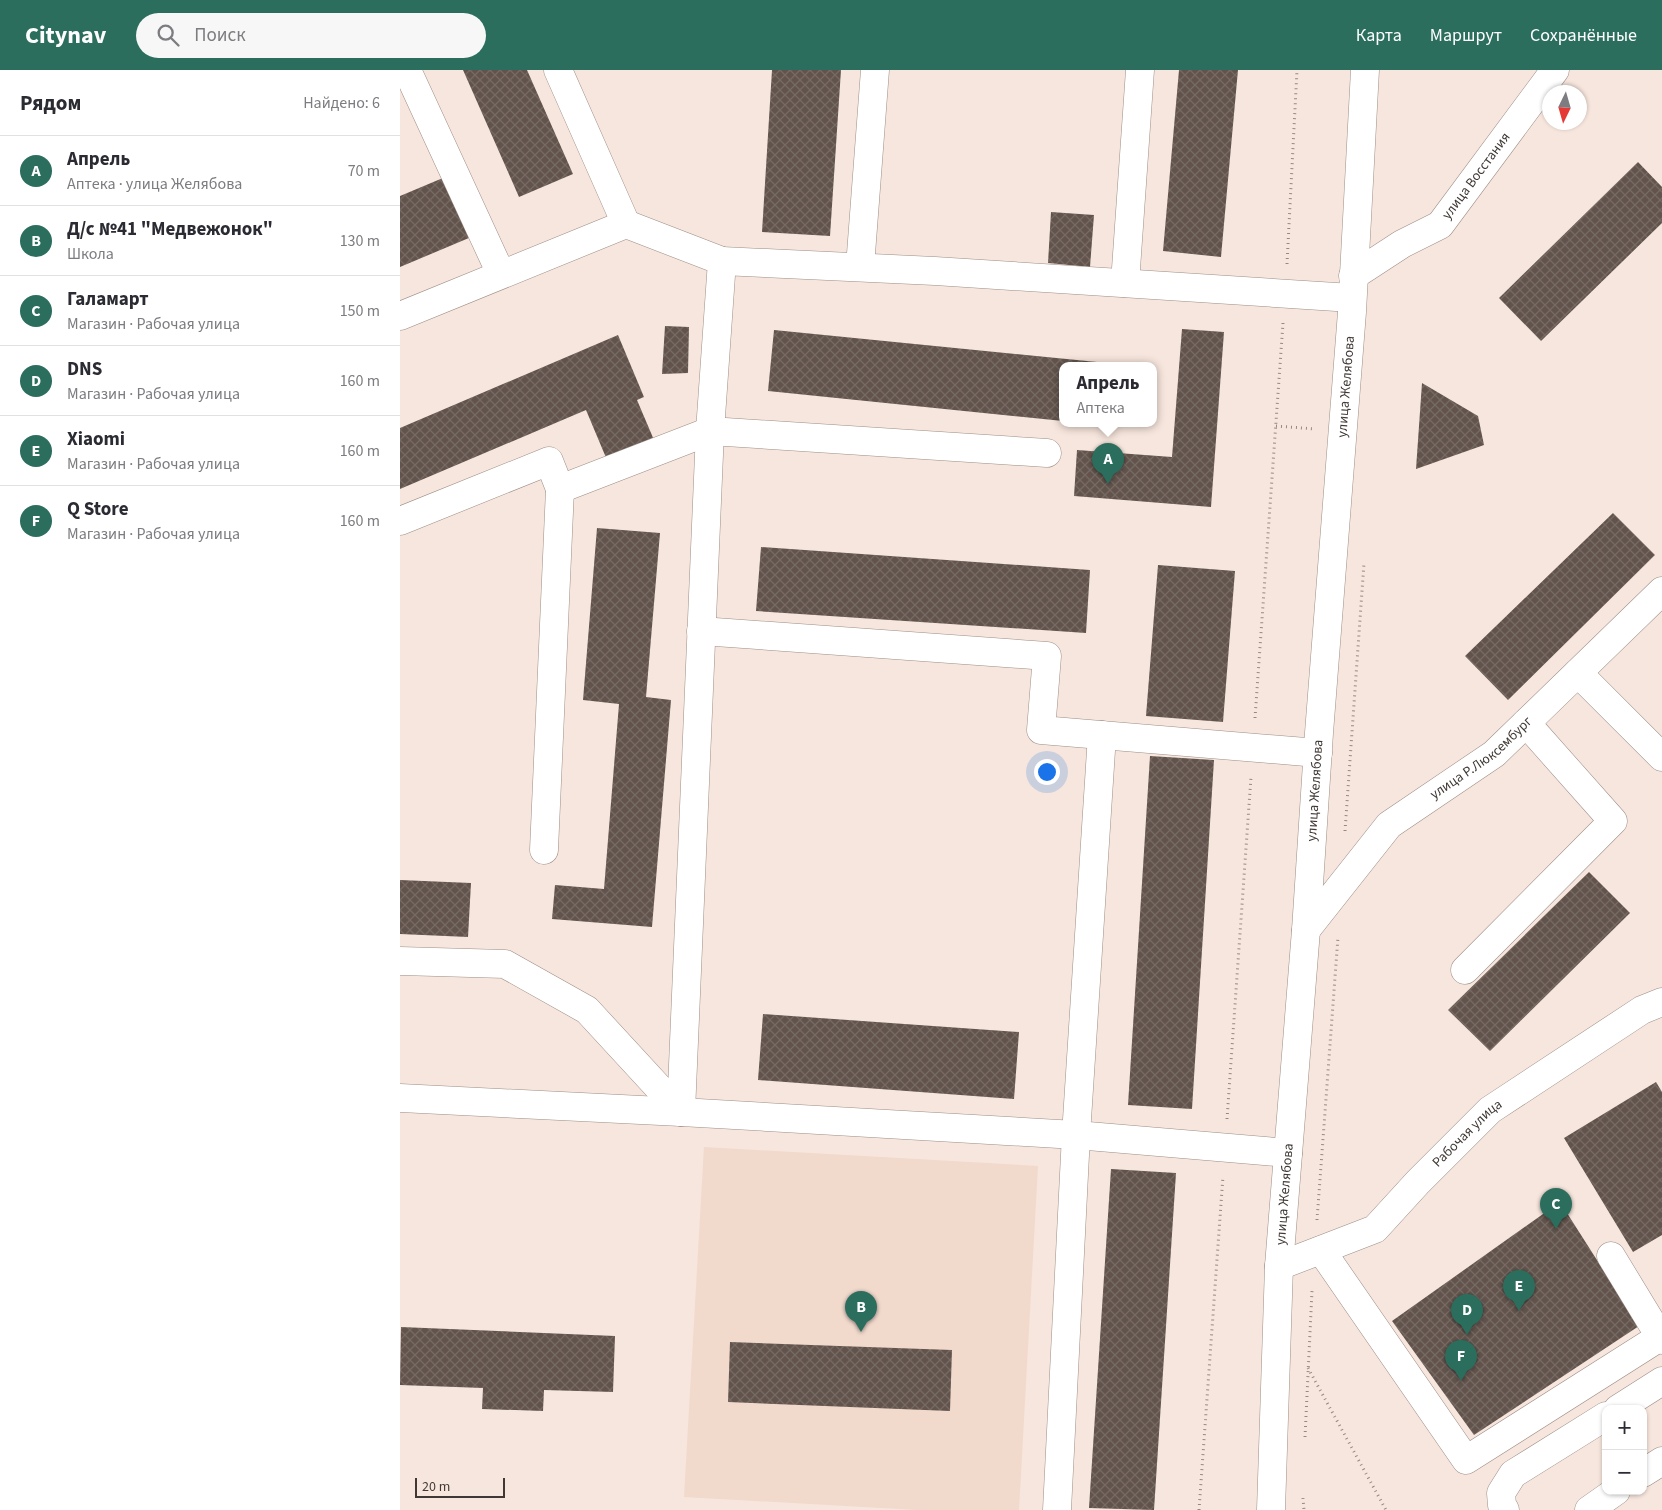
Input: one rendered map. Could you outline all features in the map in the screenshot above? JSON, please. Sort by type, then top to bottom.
[{"type":"street","points":[[406,70],[501,274]]},
{"type":"street","points":[[558,70],[626,224]]},
{"type":"street","points":[[860,268],[875,70]]},
{"type":"street","points":[[1125,283],[1140,70]]},
{"type":"street","name":"улица Желябова","points":[[1271,1510],[1279,1266],[1306,930],[1352,287],[1365,70]]},
{"type":"street","name":"улица Восстания","points":[[1352,287],[1402,244],[1440,225],[1554,70]]},
{"type":"street","points":[[400,316],[626,224],[722,261],[1125,283],[1285,294],[1352,287]]},
{"type":"street","points":[[681,1112],[710,431],[722,261]]},
{"type":"street","points":[[560,489],[710,431],[1048,453]]},
{"type":"street","points":[[400,521],[549,461],[560,489],[544,850]]},
{"type":"street","name":"улица Р.Люксембург","points":[[1306,930],[1389,825],[1494,754],[1662,591]]},
{"type":"street","points":[[701,631],[1047,656],[1040,730],[1318,753]]},
{"type":"street","points":[[1578,673],[1662,757]]},
{"type":"street","points":[[1465,970],[1613,821],[1526,723]]},
{"type":"street","points":[[1056,1510],[1076,1135],[1102,735]]},
{"type":"street","points":[[400,961],[505,964],[587,1010],[681,1112]]},
{"type":"street","name":"Рабочая улица","points":[[1279,1266],[1375,1229],[1418,1182],[1490,1110],[1642,1010],[1662,1002]]},
{"type":"street","points":[[400,1098],[1076,1135],[1288,1153]]},
{"type":"street","points":[[1318,1251],[1466,1460],[1661,1338],[1611,1256]]},
{"type":"street","points":[[1624,1405],[1662,1381]]},
{"type":"street","points":[[1505,1510],[1502,1505],[1501,1493],[1513,1474],[1602,1418]]},
{"type":"street","points":[[1647,1470],[1662,1461]]},
{"type":"street","points":[[1588,1510],[1610,1495]]},
{"type":"path","points":[[1199,1510],[1285,294],[1297,70]]},
{"type":"path","points":[[1345,837],[1364,558]]},
{"type":"path","points":[[1305,1446],[1308,1368],[1318,1251],[1338,935]]},
{"type":"path","points":[[1308,1368],[1386,1510]]},
{"type":"path","points":[[1302,1495],[1304,1510]]},
{"type":"shaded area","points":[[704,1147],[1038,1166],[1019,1510],[917,1510],[684,1497]]},
{"type":"building","points":[[463,70],[527,70],[573,174],[519,197]]},
{"type":"building","points":[[772,70],[841,70],[830,236],[762,232]]},
{"type":"building","points":[[1179,70],[1238,70],[1221,257],[1163,251]]},
{"type":"building","points":[[1638,162],[1662,187],[1662,223],[1541,341],[1499,298]]},
{"type":"building","points":[[450,175],[476,235],[400,267],[400,196]]},
{"type":"building","points":[[1051,212],[1094,215],[1090,267],[1048,263]]},
{"type":"building","points":[[665,326],[689,327],[688,373],[662,374]]},
{"type":"building","points":[[1182,329],[1224,332],[1211,507],[1074,496],[1077,450],[1172,457]]},
{"type":"building","points":[[774,330],[1097,362],[1059,362],[1059,421],[768,391]]},
{"type":"building","points":[[618,335],[644,397],[637,400],[654,440],[607,460],[586,410],[400,489],[400,428]]},
{"type":"building","points":[[1422,383],[1478,416],[1484,445],[1416,469]]},
{"type":"building","points":[[1613,513],[1655,555],[1508,700],[1465,656]]},
{"type":"building","points":[[597,528],[660,533],[646,697],[671,700],[652,927],[552,919],[555,885],[604,889],[619,704],[583,700]]},
{"type":"building","points":[[761,547],[1090,570],[1086,633],[756,611]]},
{"type":"building","points":[[1158,565],[1235,571],[1223,722],[1146,716]]},
{"type":"building","points":[[1150,756],[1214,760],[1192,1109],[1128,1105]]},
{"type":"building","points":[[1589,872],[1630,913],[1490,1051],[1448,1010]]},
{"type":"building","points":[[400,880],[471,883],[468,937],[400,934]]},
{"type":"building","points":[[763,1014],[1019,1032],[1014,1099],[758,1080]]},
{"type":"building","points":[[1656,1082],[1662,1092],[1662,1235],[1633,1252],[1564,1138]]},
{"type":"building","points":[[1111,1169],[1176,1173],[1154,1510],[1089,1508]]},
{"type":"building","points":[[1560,1202],[1639,1326],[1474,1435],[1392,1321]]},
{"type":"building","points":[[401,1327],[615,1336],[613,1392],[544,1390],[543,1411],[482,1409],[483,1388],[400,1385]]},
{"type":"building","points":[[730,1342],[952,1350],[950,1411],[728,1402]]},
{"type":"place","name":"Апрель","points":[[1108,484]]},
{"type":"place","name":"Галамарт","points":[[1556,1229]]},
{"type":"place","name":"Xiaomi","points":[[1519,1311]]},
{"type":"place","name":"Д/с №41 \"Медвежонок\"","points":[[861,1332]]},
{"type":"place","name":"DNS","points":[[1467,1335]]},
{"type":"place","name":"Q Store","points":[[1461,1381]]}]
